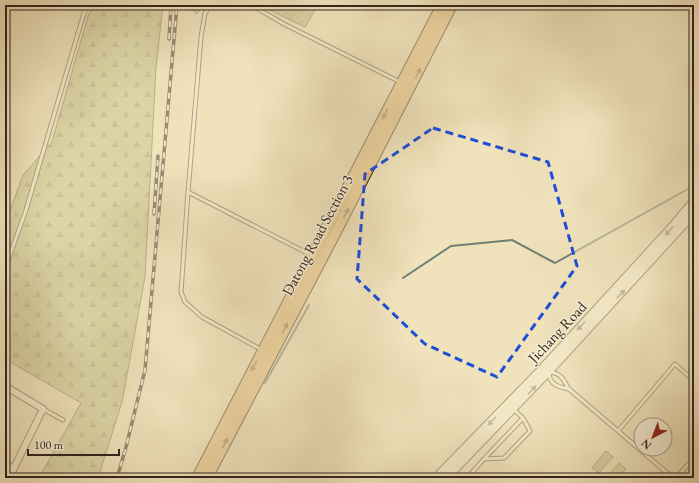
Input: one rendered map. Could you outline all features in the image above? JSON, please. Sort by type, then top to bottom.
[{"type":"main road","name":"Datong Road Section 3","points":[[197,478],[442,5]]},
{"type":"main road","name":"Datong Road Section 3","points":[[207,478],[452,5]]},
{"type":"street","name":"Jichang Road","points":[[546,370],[694,201]]},
{"type":"street","name":"Jichang Road","points":[[442,477],[511,407],[694,213]]},
{"type":"street","points":[[5,386],[43,409],[9,478]]},
{"type":"street","points":[[5,462],[13,470]]},
{"type":"lane","points":[[5,269],[26,210],[84,13],[88,5]]},
{"type":"lane","points":[[211,5],[205,13],[201,36],[181,292],[185,302],[202,317],[271,356]]},
{"type":"lane","points":[[251,5],[284,24],[410,88]]},
{"type":"lane","points":[[188,192],[311,256]]},
{"type":"lane","points":[[618,431],[675,364],[694,381]]},
{"type":"lane","points":[[546,370],[550,380],[557,387],[569,389]]},
{"type":"lane","points":[[546,370],[556,373],[569,389],[673,478]]},
{"type":"lane","points":[[484,459],[504,458],[530,430],[523,418],[511,407]]},
{"type":"lane","points":[[43,409],[63,420]]},
{"type":"lane","points":[[467,478],[523,418]]},
{"type":"lane","points":[[676,478],[694,458]]},
{"type":"highlighted area","points":[[433,128],[548,162],[577,266],[497,377],[425,344],[357,279],[365,174]]},
{"type":"green space","points":[[93,5],[163,5],[156,68],[145,277],[122,402],[98,478],[39,478],[81,403],[5,359],[5,224],[23,175],[52,142],[88,16]]},
{"type":"green space","points":[[186,5],[203,5],[197,14]]},
{"type":"green space","points":[[259,5],[318,5],[305,27]]},
{"type":"green space","points":[[606,451],[613,457],[599,473],[592,468]]},
{"type":"green space","points":[[619,463],[626,469],[618,478],[606,478]]},
{"type":"waterway","points":[[403,278],[451,246],[512,240],[555,263],[688,189]]},
{"type":"waterway","points":[[265,383],[309,305]]},
{"type":"railway","points":[[169,39],[171,5]]},
{"type":"railway","points":[[117,478],[145,370],[177,5]]},
{"type":"railway","points":[[154,214],[158,156]]}]
